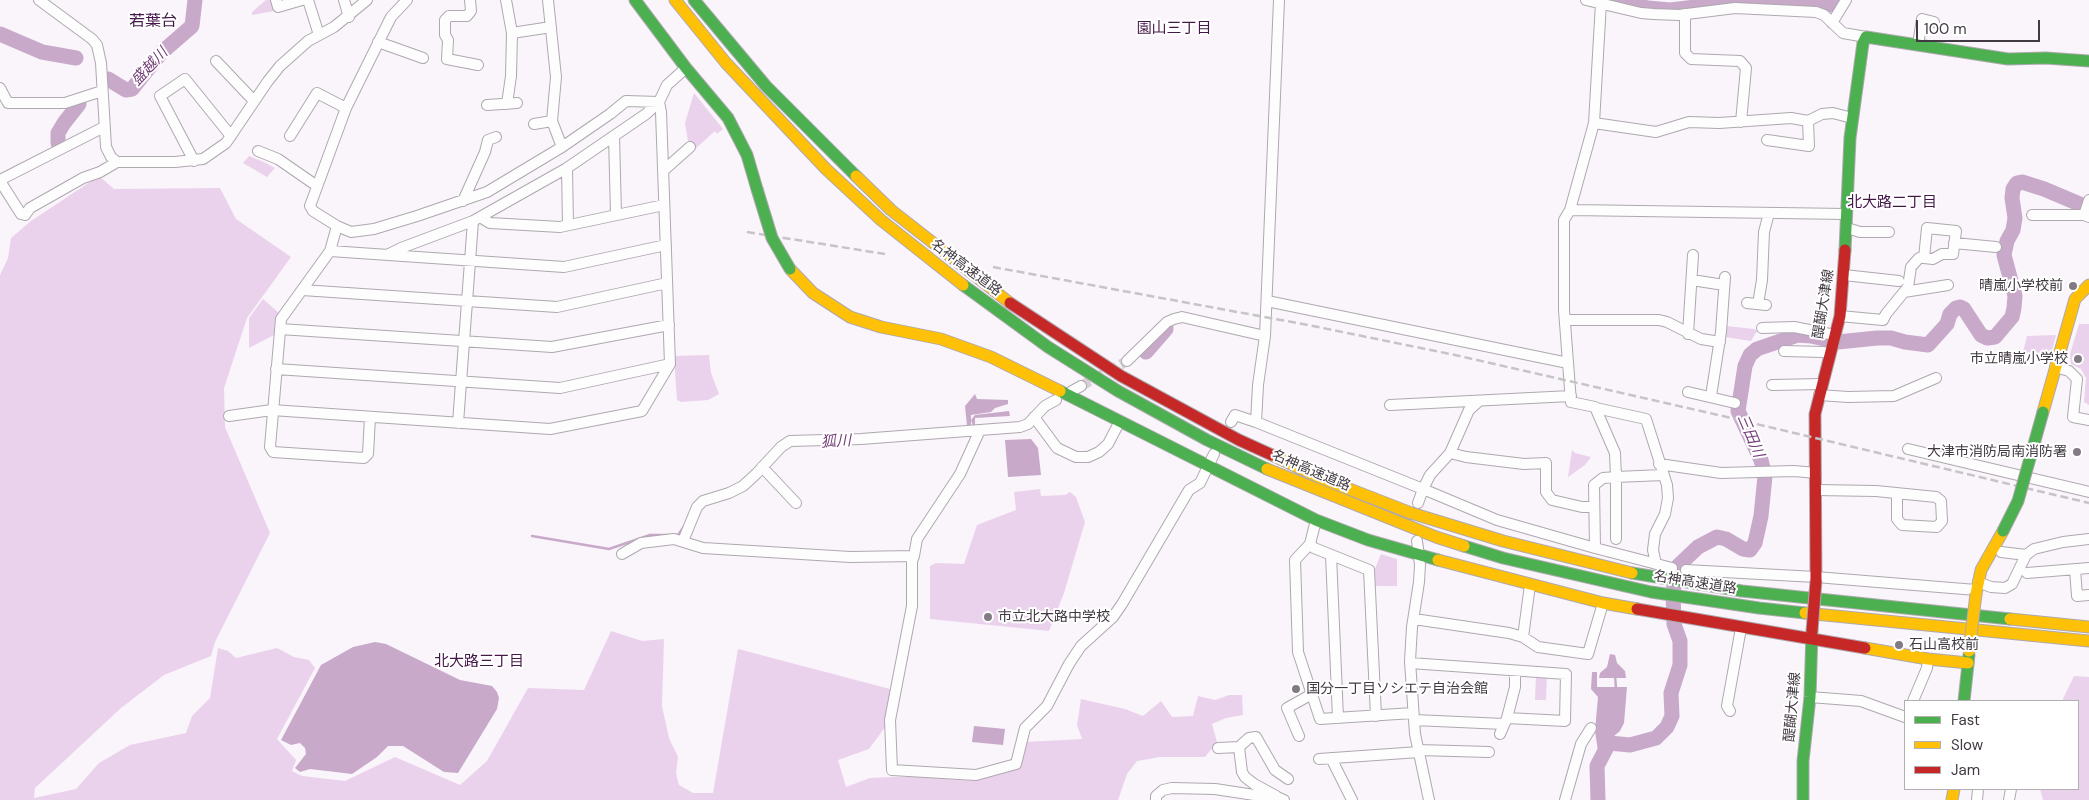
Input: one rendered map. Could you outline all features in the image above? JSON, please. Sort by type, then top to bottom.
[{"type":"main road","points":[[635,0],[686,68],[728,118],[747,155],[772,238],[790,269],[804,286],[818,298],[850,317],[881,327],[941,339],[979,352],[1316,520],[1368,540],[1419,556],[1603,603],[1742,628],[1812,635],[1928,659],[1969,657]]},
{"type":"main road","name":"名神高速道路","points":[[675,0],[726,63],[773,114],[826,169],[881,220],[986,302],[1048,347],[1118,391],[1207,440],[1277,474],[1426,533],[1504,558],[1590,579],[1663,594],[1822,615],[2089,641]]},
{"type":"main road","name":"名神高速道路","points":[[694,0],[766,86],[823,145],[890,210],[998,295],[1121,376],[1239,440],[1321,478],[1411,512],[1503,542],[1666,580],[1742,591],[2089,627]]},
{"type":"main road","points":[[1866,37],[2008,59],[2038,58],[2089,61]]},
{"type":"main road","name":"醍醐大津線","points":[[1803,800],[1803,761],[1810,697],[1816,579],[1815,414],[1840,316],[1844,275],[1852,118],[1862,49],[1866,37]]},
{"type":"main road","points":[[1964,700],[1977,589],[1985,560],[2003,531],[2018,501],[2072,308],[2076,299],[2089,285]]},
{"type":"street","points":[[39,0],[92,39],[97,45],[101,63],[106,147],[111,157],[118,162]]},
{"type":"street","points":[[276,0],[278,7],[302,0]]},
{"type":"street","points":[[308,0],[319,35]]},
{"type":"street","points":[[344,0],[349,17]]},
{"type":"street","points":[[104,127],[0,181],[21,214],[25,216],[30,208],[83,178],[100,172],[118,162],[194,161],[213,153],[226,143],[280,66],[308,41],[349,17],[368,0]]},
{"type":"street","points":[[407,0],[391,17],[346,108],[310,206],[313,211],[337,226],[351,232],[374,230],[487,192],[562,146],[626,101],[659,102]]},
{"type":"street","points":[[470,0],[471,11],[467,16],[448,16],[445,20],[445,35],[448,40],[447,59],[478,65]]},
{"type":"street","points":[[487,105],[512,103],[512,33],[506,0]]},
{"type":"street","points":[[548,0],[556,77],[552,121],[562,146]]},
{"type":"street","points":[[1256,422],[1267,301],[1279,0]]},
{"type":"street","points":[[1586,0],[1641,14],[1685,14],[1735,8],[1816,12],[1824,15],[1843,33],[1866,37]]},
{"type":"street","points":[[1832,23],[1846,0]]},
{"type":"street","points":[[1600,4],[1594,123],[1570,210],[1564,220],[1565,320],[1571,402],[1646,419],[1667,485],[1668,498],[1665,514],[1655,534],[1653,550],[1656,564]]},
{"type":"street","points":[[1685,14],[1685,53],[1691,59],[1740,61],[1746,68],[1740,122]]},
{"type":"street","points":[[1918,45],[1922,19],[1934,22]]},
{"type":"street","points":[[512,33],[551,26]]},
{"type":"street","points":[[378,42],[423,58]]},
{"type":"street","points":[[216,61],[254,101]]},
{"type":"street","points":[[229,416],[272,410],[550,429],[642,410],[670,364],[659,98],[667,85],[686,68]]},
{"type":"street","points":[[194,161],[160,96],[185,79],[231,136]]},
{"type":"street","points":[[0,88],[8,103],[65,103],[102,91]]},
{"type":"street","points":[[290,136],[318,93],[346,108]]},
{"type":"street","points":[[387,255],[476,219],[567,168],[646,114],[659,102]]},
{"type":"street","points":[[1594,123],[1656,132],[1689,122],[1719,123],[1791,118],[1808,121],[1828,113],[1852,118]]},
{"type":"street","points":[[534,124],[552,121]]},
{"type":"street","points":[[1767,140],[1809,146],[1808,121]]},
{"type":"street","points":[[614,136],[616,214]]},
{"type":"street","points":[[463,201],[485,152],[488,140],[496,137]]},
{"type":"street","points":[[663,171],[690,146]]},
{"type":"street","points":[[258,151],[278,159],[318,186]]},
{"type":"street","points":[[567,168],[568,225]]},
{"type":"street","points":[[476,219],[490,223],[560,226],[664,205]]},
{"type":"street","points":[[2032,215],[2087,209]]},
{"type":"street","points":[[1570,210],[1847,214]]},
{"type":"street","points":[[1746,303],[1762,304],[1764,232],[1769,213]]},
{"type":"street","points":[[458,423],[470,260],[476,219]]},
{"type":"street","points":[[337,226],[330,251],[281,319],[270,447],[273,452],[364,458],[368,454],[370,417]]},
{"type":"street","points":[[1846,228],[1860,232],[1889,232]]},
{"type":"street","points":[[1840,316],[1883,320],[1908,286],[1911,267],[1919,258],[1924,258],[1933,258],[1942,254],[1953,254],[1956,231],[1927,228],[1924,258]]},
{"type":"street","points":[[1954,244],[1996,247]]},
{"type":"street","points":[[330,251],[564,267],[666,245]]},
{"type":"street","points":[[1688,334],[1693,255]]},
{"type":"street","points":[[1844,275],[1892,282]]},
{"type":"street","points":[[1692,280],[1725,281],[1720,342],[1711,396]]},
{"type":"street","points":[[302,290],[557,307],[667,283]]},
{"type":"street","points":[[1904,292],[1948,285]]},
{"type":"street","points":[[1267,301],[1568,363]]},
{"type":"street","points":[[1127,361],[1167,322],[1174,318],[1182,317],[1265,336]]},
{"type":"street","points":[[1565,320],[1659,320],[1701,339],[1720,342]]},
{"type":"street","points":[[280,329],[552,347],[669,325]]},
{"type":"street","points":[[1762,328],[1794,327],[1833,343],[1824,352],[1784,351]]},
{"type":"street","points":[[276,368],[560,388],[670,364]]},
{"type":"street","points":[[2055,367],[2069,371],[2077,379],[2073,417],[2089,420]]},
{"type":"street","points":[[1772,385],[1821,390],[1848,397],[1894,396],[1936,378]]},
{"type":"street","points":[[1688,392],[1735,403]]},
{"type":"street","points":[[1390,405],[1571,396]]},
{"type":"street","points":[[683,541],[697,507],[704,501],[729,494],[743,486],[790,441],[1020,427],[1028,424],[1045,406],[1056,400]]},
{"type":"street","points":[[1418,503],[1430,475],[1450,453],[1469,410],[1478,402]]},
{"type":"street","points":[[1596,408],[1615,453],[1616,539]]},
{"type":"street","points":[[1231,422],[1235,415],[1256,422],[1497,520],[1672,568]]},
{"type":"street","points":[[1034,417],[1057,448],[1076,457],[1088,456],[1104,448],[1120,421]]},
{"type":"street","points":[[980,430],[960,474],[917,539],[912,561],[912,606],[890,720],[892,770],[976,775],[1016,764],[1025,728],[1047,706],[1069,664],[1081,646],[1113,617],[1122,604],[1189,490],[1200,483],[1214,454]]},
{"type":"street","points":[[1908,449],[2089,492]]},
{"type":"street","points":[[1450,453],[1466,457],[1524,464],[1546,462],[1546,492],[1552,500],[1582,508],[1594,508]]},
{"type":"street","points":[[1659,464],[1720,473],[1764,471],[1816,473]]},
{"type":"street","points":[[762,468],[796,504]]},
{"type":"street","points":[[1595,548],[1594,484],[1603,478],[1616,476],[1663,475]]},
{"type":"street","points":[[1816,490],[1876,491],[1936,497],[1941,501],[1942,521],[1937,526],[1902,525],[1897,519],[1897,494]]},
{"type":"street","points":[[1316,520],[1310,544],[1295,560],[1298,652],[1320,719],[1376,716],[1413,717],[1503,725],[1565,721],[1566,674],[1410,663]]},
{"type":"street","points":[[622,554],[636,545],[651,541],[674,539],[703,548],[850,557],[914,556]]},
{"type":"street","points":[[2002,552],[2026,555],[2046,546],[2089,539]]},
{"type":"street","points":[[1417,541],[1419,582],[1410,663],[1413,717],[1429,800]]},
{"type":"street","points":[[1310,544],[1314,548],[1369,570],[1376,716]]},
{"type":"street","points":[[1330,555],[1338,718]]},
{"type":"street","points":[[1686,570],[1977,589],[2005,588],[2012,584],[2026,555]]},
{"type":"street","points":[[2027,573],[2089,568]]},
{"type":"street","points":[[2076,569],[2077,596],[2089,595]]},
{"type":"street","points":[[1523,637],[1530,585]]},
{"type":"street","points":[[1414,619],[1509,633],[1523,637],[1538,647],[1588,654],[1603,603]]},
{"type":"street","points":[[1730,711],[1727,706],[1742,628]]},
{"type":"street","points":[[1914,700],[1927,668],[1928,659]]},
{"type":"street","points":[[1503,725],[1515,687],[1515,670]]},
{"type":"street","points":[[1299,736],[1287,708],[1312,694]]},
{"type":"street","points":[[1810,697],[1862,701],[1904,717]]},
{"type":"street","points":[[1565,800],[1581,744],[1591,728]]},
{"type":"street","points":[[1218,748],[1239,747],[1249,738],[1256,737],[1275,770],[1288,779]]},
{"type":"street","points":[[1239,747],[1245,777],[1254,784],[1281,798]]},
{"type":"street","points":[[1319,759],[1419,751],[1489,752]]},
{"type":"street","points":[[1331,758],[1352,800]]},
{"type":"street","points":[[1156,800],[1156,796],[1163,790],[1203,789],[1251,797],[1281,798]]},
{"type":"street","points":[[1203,789],[1203,800]]},
{"type":"shaded area","points":[[266,0],[271,0],[274,11],[252,15],[252,12]]},
{"type":"shaded area","points":[[694,93],[723,129],[717,134],[715,131],[694,150],[688,141],[685,123]]},
{"type":"shaded area","points":[[249,156],[275,168],[267,177],[243,163]]},
{"type":"shaded area","points":[[99,176],[114,189],[220,188],[236,219],[291,257],[247,318],[224,388],[225,427],[270,533],[215,642],[211,656],[164,675],[121,708],[35,788],[34,798],[76,789],[99,763],[130,745],[186,733],[192,716],[210,698],[218,648],[228,651],[236,658],[277,648],[294,657],[309,660],[315,668],[277,739],[296,760],[292,771],[302,776],[345,781],[395,757],[460,785],[487,761],[528,688],[584,690],[611,631],[642,641],[664,639],[662,706],[669,738],[678,757],[676,773],[679,785],[693,793],[713,793],[738,649],[890,689],[886,726],[869,749],[838,760],[846,787],[870,778],[918,777],[973,781],[1020,766],[1025,742],[1082,739],[1077,725],[1081,699],[1125,709],[1143,716],[1161,701],[1172,717],[1193,716],[1198,696],[1215,700],[1229,695],[1242,695],[1243,715],[1226,718],[1212,724],[1217,742],[1205,757],[1160,757],[1137,761],[1127,774],[1118,800],[0,800],[0,275],[8,258],[11,238],[31,221]]},
{"type":"shaded area","points":[[263,299],[279,313],[275,320],[274,335],[249,348],[249,318]]},
{"type":"shaded area","points":[[2079,324],[2089,324],[2089,405],[2084,402],[2086,378],[2081,369],[2071,364],[2070,354]]},
{"type":"shaded area","points":[[1726,326],[1757,331],[1751,341],[1725,337]]},
{"type":"shaded area","points":[[2056,335],[2050,359],[2023,352],[2027,336]]},
{"type":"shaded area","points":[[709,355],[711,373],[719,394],[708,400],[681,402],[677,400],[674,356]]},
{"type":"shaded area","points":[[975,394],[977,399],[1008,400],[1008,404],[995,408],[991,412],[971,415],[971,426],[967,426],[965,406]]},
{"type":"shaded area","points":[[1009,411],[1010,416],[975,418],[975,426],[973,426],[971,420],[975,415]]},
{"type":"shaded area","points":[[1031,439],[1038,448],[1041,475],[1008,477],[1005,440]]},
{"type":"shaded area","points":[[1572,450],[1575,453],[1591,457],[1585,465],[1568,477]]},
{"type":"shaded area","points":[[1040,489],[1041,496],[1065,495],[1070,492],[1076,497],[1085,522],[1064,593],[1049,631],[930,619],[930,566],[936,563],[964,564],[977,525],[1016,510],[1014,492]]},
{"type":"shaded area","points":[[1381,554],[1397,559],[1397,586],[1374,586],[1374,571]]},
{"type":"shaded area","points":[[375,642],[386,644],[460,680],[492,686],[497,692],[499,698],[497,709],[458,773],[444,772],[403,746],[388,746],[377,757],[352,774],[310,769],[300,772],[295,768],[306,754],[305,748],[300,743],[291,745],[281,740],[321,665],[353,647]]},
{"type":"shaded area","points":[[1610,654],[1615,655],[1617,663],[1625,671],[1626,678],[1599,678],[1600,673],[1607,667]]},
{"type":"shaded area","points":[[1592,672],[1597,672],[1597,687],[1627,687],[1624,723],[1620,731],[1608,741],[1603,751],[1598,751],[1595,731],[1598,697],[1591,689]]},
{"type":"shaded area","points":[[1536,675],[1547,675],[1546,700],[1535,700]]},
{"type":"shaded area","points":[[2074,676],[2089,677],[2089,800],[2043,800],[2040,790],[2079,790],[2079,700],[2062,700]]},
{"type":"shaded area","points":[[974,726],[1005,729],[1003,745],[972,742]]},
{"type":"waterway","name":"盛越川","points":[[106,80],[108,79],[126,90],[132,89],[161,53],[192,26],[195,0]]},
{"type":"waterway","name":"狐川","points":[[1613,0],[1648,8],[1670,10],[1737,2],[1828,5],[1834,4],[1838,0]]},
{"type":"waterway","points":[[0,34],[42,52],[76,58]]},
{"type":"waterway","name":"盛越川","points":[[58,143],[58,133],[79,104]]},
{"type":"waterway","name":"三田川","points":[[1598,800],[1597,766],[1609,743],[1630,745],[1656,738],[1667,727],[1672,716],[1671,693],[1680,665],[1680,641],[1674,624],[1673,592],[1678,566],[1698,547],[1717,537],[1726,539],[1743,549],[1750,550],[1755,543],[1761,516],[1765,476],[1761,460],[1738,411],[1745,366],[1750,355],[1757,349],[1798,335],[1838,342],[1891,338],[1928,345],[1947,324],[1950,314],[1960,307],[1964,309],[1981,335],[1987,338],[1995,337],[2012,317],[2014,308],[2015,296],[2004,255],[2007,241],[2013,230],[2015,218],[2012,198],[2013,189],[2017,183],[2022,182],[2044,189],[2089,208]]},
{"type":"waterway","name":"狐川","points":[[1146,352],[1166,329]]},
{"type":"waterway","name":"狐川","points":[[675,535],[678,535],[685,525]]},
{"type":"waterway","name":"狐川","points":[[532,536],[609,549],[650,535],[670,535]]},
{"type":"waterway","points":[[1615,675],[1616,689]]},
{"type":"waterway","name":"三田川","points":[[1597,766],[1601,748]]},
{"type":"tunnel","points":[[1081,386],[1127,361]]},
{"type":"railway","points":[[747,232],[885,254]]},
{"type":"railway","points":[[993,267],[1308,325],[1455,355],[2089,503]]},
{"type":"traffic: fast","points":[[635,0],[686,68],[728,118],[747,155],[757,189]]},
{"type":"traffic: fast","points":[[694,0],[766,86],[856,176]]},
{"type":"traffic: fast","points":[[1845,250],[1850,138],[1863,43],[1866,37],[2008,59],[2046,58],[2089,61]]},
{"type":"traffic: fast","points":[[757,189],[772,238],[790,269]]},
{"type":"traffic: fast","points":[[963,285],[1048,347],[1118,391],[1207,440],[1267,469]]},
{"type":"traffic: fast","points":[[1060,391],[1316,520],[1368,540],[1438,560]]},
{"type":"traffic: fast","points":[[2003,531],[2018,501],[2043,412]]},
{"type":"traffic: fast","points":[[1464,546],[1503,558],[1651,592],[1805,613]]},
{"type":"traffic: fast","points":[[1632,573],[1742,591],[2010,619]]},
{"type":"traffic: fast","points":[[1803,800],[1803,761],[1810,697],[1812,631]]},
{"type":"traffic: fast","points":[[1964,700],[1969,655]]},
{"type":"traffic: slow","points":[[675,0],[726,63],[826,169],[881,220],[963,285]]},
{"type":"traffic: slow","points":[[856,176],[891,210],[1010,303]]},
{"type":"traffic: slow","points":[[790,269],[813,293],[850,317],[881,327],[941,339],[991,357],[1060,391]]},
{"type":"traffic: slow","points":[[2043,412],[2075,299],[2089,285]]},
{"type":"traffic: slow","points":[[1272,455],[1321,478],[1411,513],[1503,541],[1632,573]]},
{"type":"traffic: slow","points":[[1267,469],[1436,537],[1464,546]]},
{"type":"traffic: slow","points":[[1976,594],[1981,570],[2003,531]]},
{"type":"traffic: slow","points":[[1438,560],[1603,603],[1637,609]]},
{"type":"traffic: slow","points":[[1969,651],[1976,594]]},
{"type":"traffic: slow","points":[[1805,613],[2089,641]]},
{"type":"traffic: slow","points":[[2010,619],[2089,627]]},
{"type":"traffic: slow","points":[[1865,648],[1928,659],[1968,663]]},
{"type":"traffic: slow","points":[[1952,800],[1954,790]]},
{"type":"traffic: jam","points":[[1816,581],[1815,414],[1840,316],[1845,250]]},
{"type":"traffic: jam","points":[[1010,303],[1121,376],[1239,440],[1272,455]]},
{"type":"traffic: jam","points":[[1812,631],[1816,581]]},
{"type":"traffic: jam","points":[[1637,609],[1865,648]]},
{"type":"place","name":"晴嵐小学校前","points":[[2073,286]]},
{"type":"place","name":"市立晴嵐小学校","points":[[2078,359]]},
{"type":"place","name":"大津市消防局南消防署","points":[[2077,452]]},
{"type":"place","name":"市立北大路中学校","points":[[988,617]]},
{"type":"place","name":"石山高校前","points":[[1899,645]]},
{"type":"place","name":"国分一丁目ソシエテ自治会館","points":[[1296,689]]},
{"type":"district","name":"若葉台","points":[[153,22]]},
{"type":"district","name":"園山三丁目","points":[[1174,29]]},
{"type":"district","name":"北大路二丁目","points":[[1892,203]]},
{"type":"district","name":"北大路三丁目","points":[[479,662]]}]
